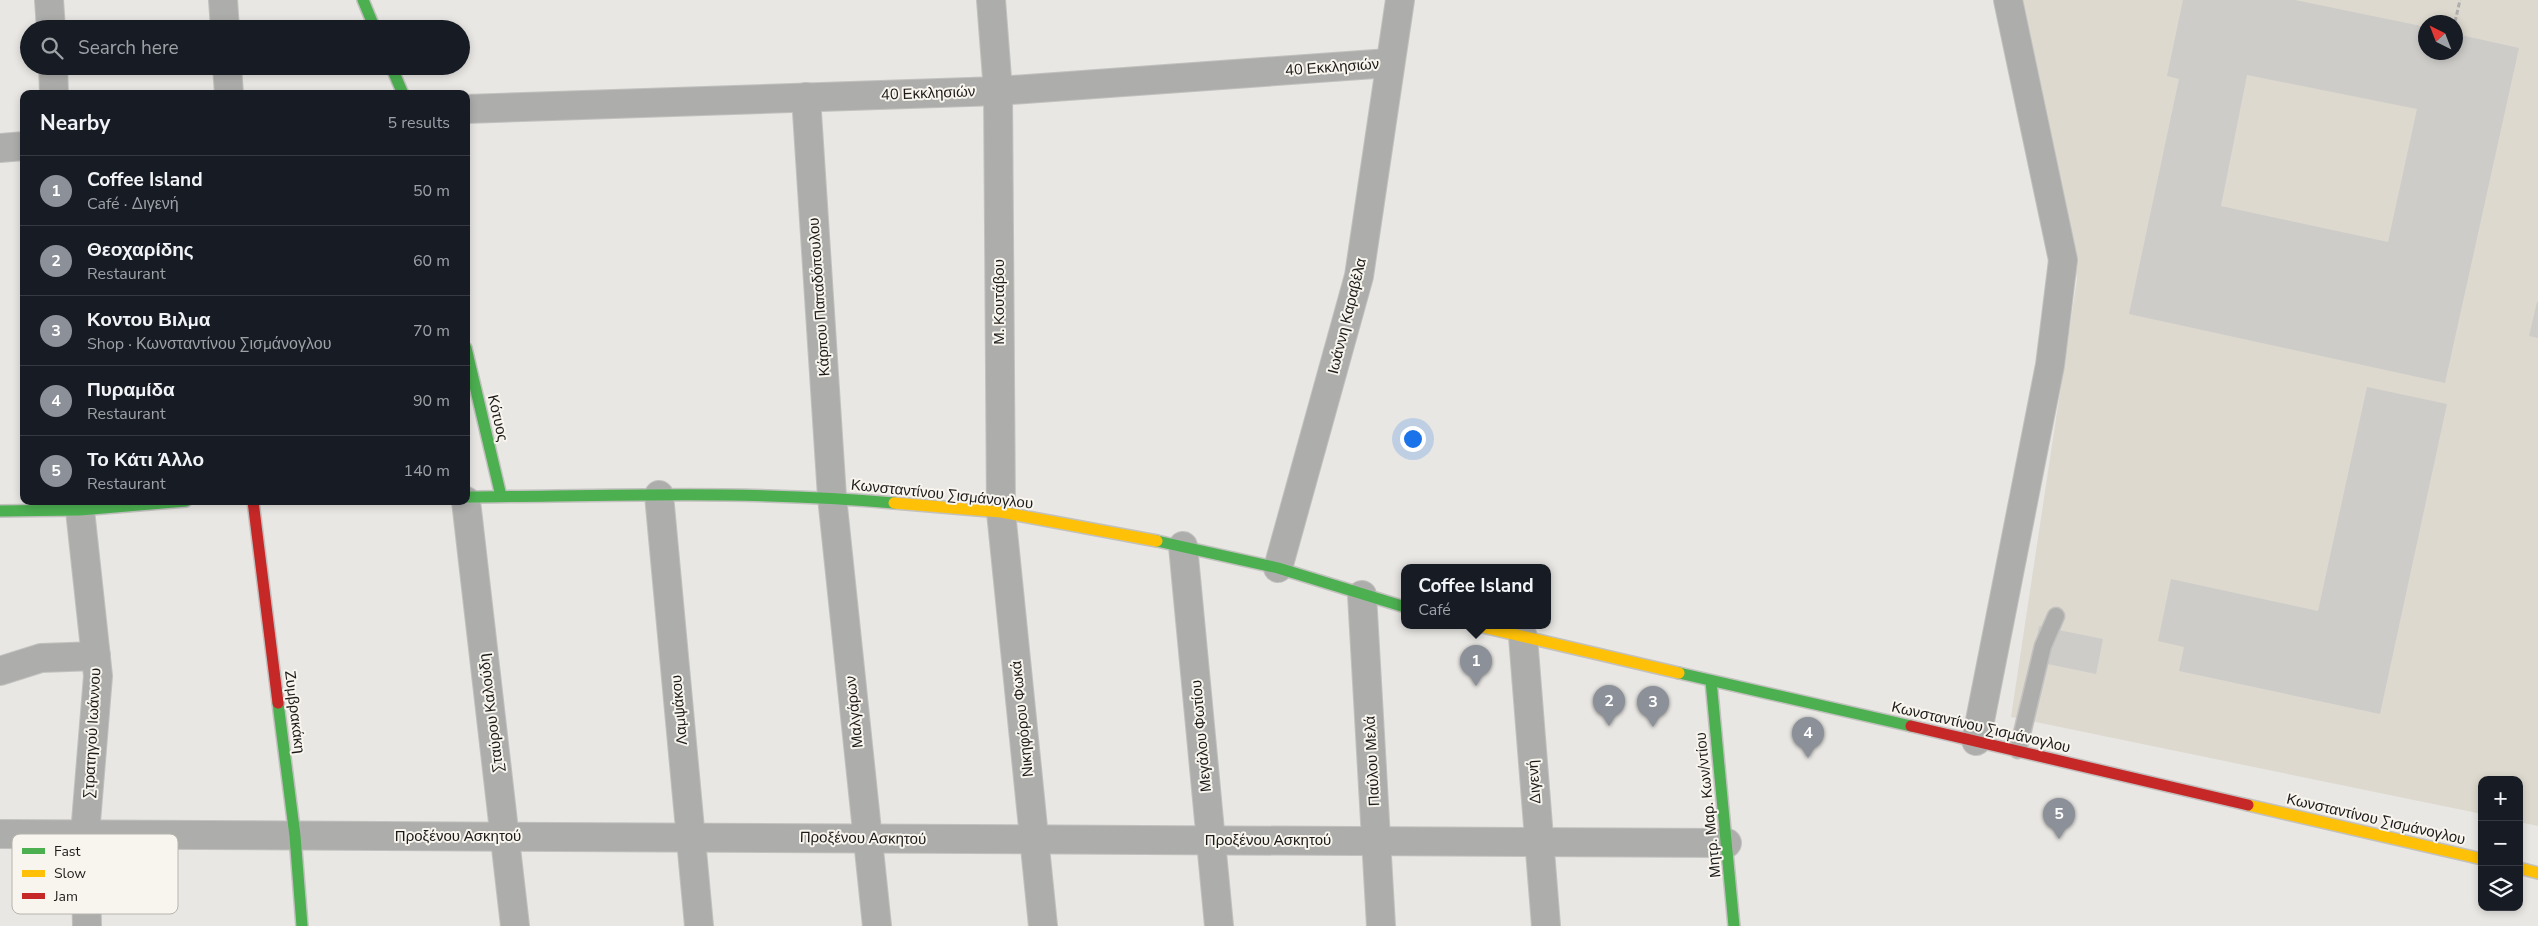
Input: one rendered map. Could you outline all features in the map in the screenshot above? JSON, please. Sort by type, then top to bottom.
[{"type":"main road","points":[[363,0],[372,20]]},
{"type":"main road","points":[[396,75],[401,90]]},
{"type":"main road","name":"Κότυος","points":[[470,365],[501,496]]},
{"type":"main road","name":"Κωνσταντίνου Σισμάνογλου","points":[[470,499],[501,496],[658,495],[832,497],[1001,512],[1183,546],[1278,568],[1362,596],[1401,605]]},
{"type":"main road","points":[[0,511],[100,505]]},
{"type":"main road","name":"Ζυμβρακάκη","points":[[254,505],[295,836],[302,926]]},
{"type":"main road","name":"Κωνσταντίνου Σισμάνογλου","points":[[1489,629],[2018,750],[2478,859]]},
{"type":"main road","name":"Μητρ. Μαρ. Κων/ντίου","points":[[1711,681],[1734,926]]},
{"type":"main road","points":[[2523,869],[2538,873]]},
{"type":"street","points":[[49,0],[50,20]]},
{"type":"street","points":[[223,0],[224,20]]},
{"type":"street","name":"Μ. Κουτάβου","points":[[991,0],[998,91],[1001,512]]},
{"type":"street","name":"Ιωάννη Καραβέλα","points":[[1278,568],[1359,276],[1389,63],[1400,0]]},
{"type":"street","points":[[1976,741],[2050,366],[2063,260],[2008,0]]},
{"type":"street","name":"40 Εκκλησιών","points":[[470,109],[998,91],[1389,63]]},
{"type":"street","points":[[53,75],[54,90]]},
{"type":"street","points":[[228,75],[229,90]]},
{"type":"street","name":"Κάρπου Παπαδόπουλου","points":[[806,97],[832,497]]},
{"type":"street","points":[[0,148],[20,146]]},
{"type":"street","name":"Λαμψάκου","points":[[658,495],[699,926]]},
{"type":"street","name":"Μαλγάρων","points":[[832,497],[877,926]]},
{"type":"street","name":"Σταύρου Καλούδη","points":[[467,505],[515,926]]},
{"type":"street","name":"Στρατηγού Ιωάννου","points":[[79,506],[98,676],[85,834]]},
{"type":"street","name":"Νικηφόρου Φωκά","points":[[1001,512],[1043,926]]},
{"type":"street","name":"Μεγάλου Φωτίου","points":[[1183,546],[1219,926]]},
{"type":"street","name":"Παύλου Μελά","points":[[1362,596],[1381,926]]},
{"type":"street","name":"Διγενή","points":[[1523,638],[1546,926]]},
{"type":"street","points":[[0,671],[42,658],[96,656]]},
{"type":"street","name":"Προξένου Ασκητού","points":[[0,834],[85,834]]},
{"type":"street","name":"Προξένου Ασκητού","points":[[178,835],[690,836],[1727,843]]},
{"type":"lane","points":[[2018,750],[2043,646],[2056,616]]},
{"type":"path","points":[[2457,15],[2460,0]]},
{"type":"shaded area","points":[[2022,0],[2538,0],[2538,826],[2523,823],[2523,776],[2478,776],[2478,813],[2011,717],[2077,279]]},
{"type":"building","points":[[2183,0],[2295,0],[2418,25],[2418,60],[2463,60],[2463,36],[2519,48],[2445,383],[2129,314],[2179,79],[2167,76]],"holes":[[[2247,75],[2417,109],[2388,242],[2221,206]]]},
{"type":"building","points":[[2538,302],[2538,338],[2529,336]]},
{"type":"building","points":[[2367,387],[2447,404],[2380,714],[2179,671],[2184,647],[2158,641],[2171,579],[2318,611]]},
{"type":"building","points":[[2039,626],[2103,639],[2096,674],[2033,661]]},
{"type":"traffic: fast","points":[[363,0],[371,20]]},
{"type":"traffic: fast","points":[[395,75],[401,90]]},
{"type":"traffic: fast","points":[[470,365],[501,496]]},
{"type":"traffic: fast","points":[[470,497],[734,495],[787,496],[894,503]]},
{"type":"traffic: fast","points":[[0,511],[80,510],[139,505]]},
{"type":"traffic: fast","points":[[1157,541],[1278,568],[1401,606]]},
{"type":"traffic: fast","points":[[1679,673],[1911,726]]},
{"type":"traffic: fast","points":[[1711,681],[1734,926]]},
{"type":"traffic: fast","points":[[278,703],[295,836],[302,926]]},
{"type":"traffic: slow","points":[[894,503],[1001,512],[1157,541]]},
{"type":"traffic: slow","points":[[1491,629],[1679,673]]},
{"type":"traffic: slow","points":[[2248,805],[2478,858]]},
{"type":"traffic: slow","points":[[2523,869],[2538,873]]},
{"type":"traffic: jam","points":[[253,505],[278,703]]},
{"type":"traffic: jam","points":[[1911,726],[2248,805]]},
{"type":"place","name":"Coffee Island","points":[[1476,686]]},
{"type":"place","name":"Θεοχαρίδης","points":[[1609,726]]},
{"type":"place","name":"Κοντου Βιλμα","points":[[1653,727]]},
{"type":"place","name":"Πυραμίδα","points":[[1808,758]]},
{"type":"place","name":"Το Κάτι Άλλο","points":[[2059,839]]}]
